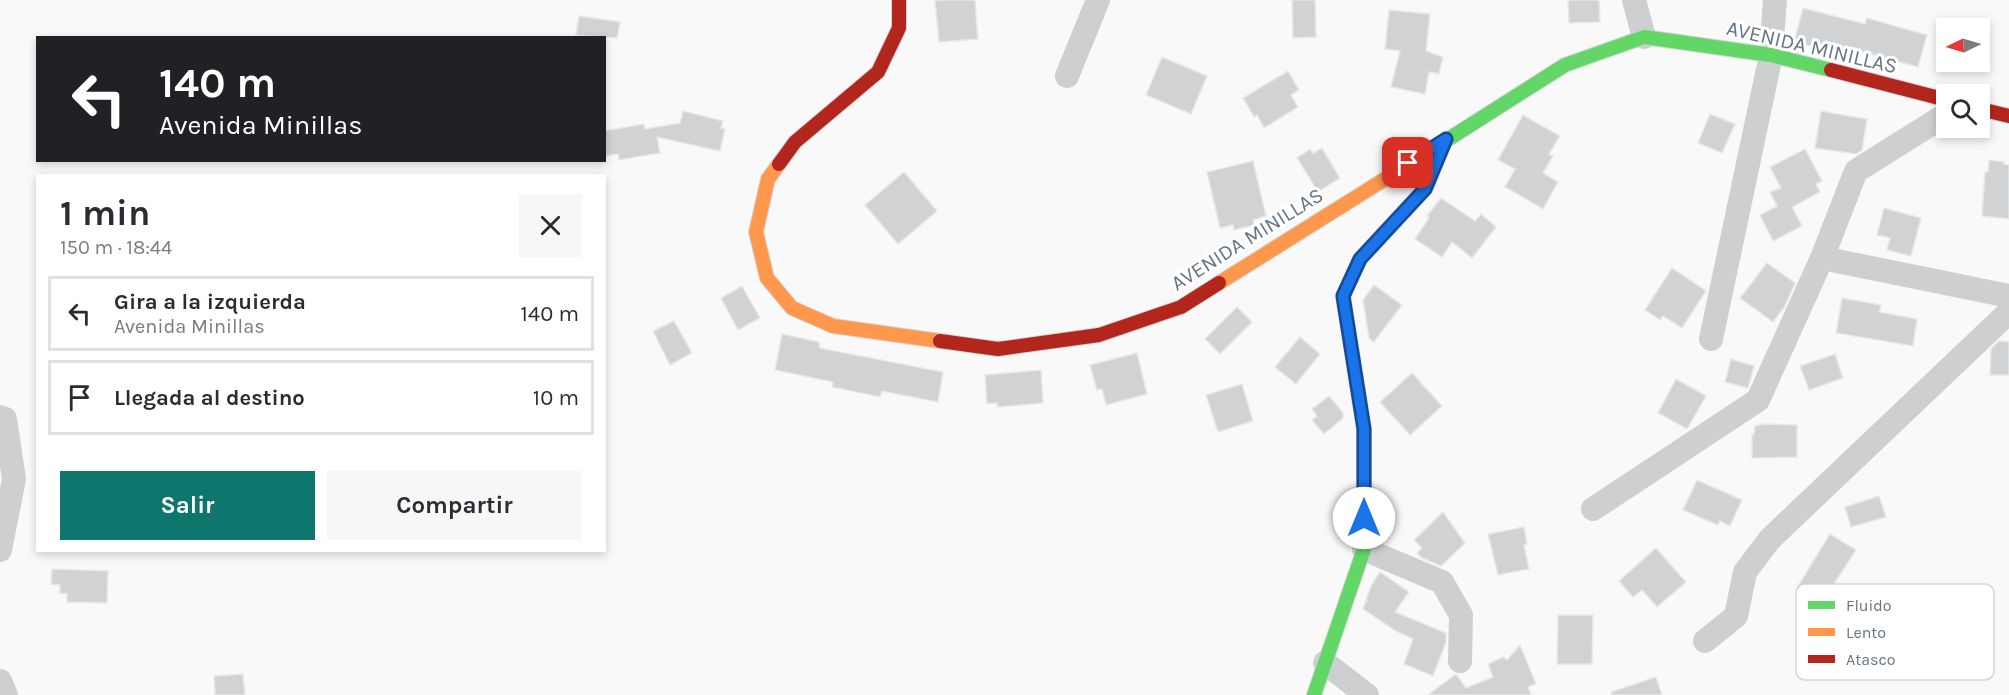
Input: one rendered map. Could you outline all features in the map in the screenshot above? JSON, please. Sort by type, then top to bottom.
[{"type":"street","name":"AVENIDA MINILLAS","points":[[899,0],[899,28],[878,72],[795,142],[768,179],[756,232],[766,278],[792,308],[833,326],[998,349],[1099,335],[1181,307],[1565,65],[1644,37],[1771,55],[1936,97]]},
{"type":"street","points":[[1067,76],[1098,0]]},
{"type":"street","points":[[1634,0],[1644,37]]},
{"type":"street","points":[[1711,339],[1771,55],[1775,0]]},
{"type":"street","points":[[1990,111],[2009,116]]},
{"type":"street","points":[[1593,509],[1758,400],[1822,258],[1856,171],[1936,121]]},
{"type":"street","points":[[1314,695],[1364,549],[1364,429],[1343,296],[1360,259],[1425,189],[1446,139]]},
{"type":"street","points":[[1822,258],[2009,296]]},
{"type":"street","points":[[1705,641],[1736,616],[1745,572],[1770,539],[2009,312]]},
{"type":"street","points":[[0,417],[5,419],[14,479],[0,550]]},
{"type":"street","points":[[1364,549],[1442,582],[1461,615],[1460,661]]},
{"type":"street","points":[[1325,663],[1367,695]]},
{"type":"street","points":[[0,681],[6,695]]},
{"type":"building","points":[[935,0],[975,0],[978,39],[939,42]]},
{"type":"building","points":[[1292,0],[1315,0],[1316,37],[1293,38]]},
{"type":"building","points":[[1568,0],[1599,0],[1600,22],[1569,23]]},
{"type":"building","points":[[1803,8],[1865,24],[1867,18],[1927,35],[1918,67],[1853,49],[1851,56],[1794,42]]},
{"type":"building","points":[[1389,10],[1430,14],[1426,51],[1443,57],[1439,74],[1429,72],[1425,94],[1391,87],[1400,51],[1385,49]]},
{"type":"building","points":[[579,16],[620,22],[617,38],[576,35]]},
{"type":"building","points":[[1162,57],[1207,76],[1191,114],[1146,95]]},
{"type":"building","points":[[1288,71],[1299,90],[1291,95],[1298,107],[1264,128],[1257,115],[1254,117],[1243,98]]},
{"type":"building","points":[[683,111],[723,121],[721,128],[725,129],[720,151],[657,137],[660,153],[619,160],[618,154],[606,156],[606,131],[644,124],[645,129],[680,123]]},
{"type":"building","points":[[1821,111],[1867,119],[1862,150],[1856,154],[1815,148]]},
{"type":"building","points":[[1710,114],[1735,124],[1722,153],[1698,143]]},
{"type":"building","points":[[1523,115],[1560,136],[1549,154],[1553,156],[1543,173],[1558,182],[1543,209],[1505,187],[1515,169],[1498,160]]},
{"type":"building","points":[[1322,148],[1340,178],[1318,192],[1297,158],[1310,149],[1313,153]]},
{"type":"building","points":[[1805,149],[1822,181],[1816,184],[1820,192],[1792,207],[1802,226],[1773,241],[1760,215],[1777,206],[1770,192],[1781,188],[1770,167]]},
{"type":"building","points":[[1989,160],[2009,165],[2009,219],[1982,216],[1985,172],[1988,172]]},
{"type":"building","points":[[1253,161],[1266,216],[1253,220],[1254,225],[1234,230],[1233,225],[1220,228],[1207,172]]},
{"type":"building","points":[[904,172],[937,211],[898,244],[865,205]]},
{"type":"building","points":[[1441,198],[1475,221],[1481,214],[1496,227],[1472,258],[1452,242],[1442,257],[1415,239],[1429,218],[1427,216]]},
{"type":"building","points":[[1884,208],[1921,218],[1911,256],[1887,250],[1890,238],[1877,235]]},
{"type":"building","points":[[1767,263],[1795,283],[1785,306],[1773,322],[1740,298]]},
{"type":"building","points":[[1672,268],[1706,291],[1682,328],[1663,316],[1660,320],[1645,310]]},
{"type":"building","points":[[1374,285],[1402,305],[1374,342],[1369,338],[1363,300]]},
{"type":"building","points":[[742,286],[760,318],[738,330],[721,298]]},
{"type":"building","points":[[1842,298],[1881,305],[1879,312],[1917,319],[1913,346],[1836,333]]},
{"type":"building","points":[[1237,307],[1252,322],[1220,354],[1205,339]]},
{"type":"building","points":[[674,321],[692,353],[670,365],[653,331]]},
{"type":"building","points":[[782,334],[819,342],[820,348],[943,372],[938,402],[882,391],[880,397],[832,387],[833,382],[775,370]]},
{"type":"building","points":[[1300,337],[1320,354],[1296,384],[1275,367]]},
{"type":"building","points":[[1999,341],[2009,342],[2009,375],[1990,375],[1991,349]]},
{"type":"building","points":[[1137,353],[1147,394],[1106,405],[1102,389],[1097,390],[1090,365]]},
{"type":"building","points":[[1835,354],[1843,378],[1809,390],[1800,366]]},
{"type":"building","points":[[1731,359],[1754,366],[1748,388],[1725,382]]},
{"type":"building","points":[[1041,370],[1043,403],[998,407],[997,403],[987,404],[985,375]]},
{"type":"building","points":[[1412,373],[1442,406],[1410,435],[1380,402]]},
{"type":"building","points":[[1676,379],[1706,396],[1687,429],[1658,413]]},
{"type":"building","points":[[1242,384],[1253,421],[1218,432],[1206,395]]},
{"type":"building","points":[[1329,396],[1343,413],[1343,418],[1324,434],[1312,420],[1317,416],[1312,409]]},
{"type":"building","points":[[1797,425],[1797,457],[1752,458],[1752,434],[1754,435],[1755,426]]},
{"type":"building","points":[[1697,480],[1742,500],[1730,526],[1720,521],[1718,525],[1683,510]]},
{"type":"building","points":[[1879,496],[1886,517],[1851,527],[1845,507]]},
{"type":"building","points":[[1443,512],[1465,543],[1441,566],[1422,558],[1417,553],[1422,548],[1414,540]]},
{"type":"building","points":[[1524,527],[1527,544],[1524,545],[1529,569],[1498,575],[1488,534]]},
{"type":"building","points":[[1830,534],[1856,550],[1834,584],[1799,584]]},
{"type":"building","points":[[1656,548],[1686,582],[1657,607],[1642,590],[1633,597],[1619,581]]},
{"type":"building","points":[[52,569],[108,571],[107,603],[67,602],[67,594],[60,593],[60,585],[51,584]]},
{"type":"building","points":[[1380,572],[1409,592],[1395,612],[1446,633],[1446,642],[1433,676],[1404,664],[1413,639],[1396,631],[1363,609],[1366,601],[1368,602],[1366,600],[1372,584]]},
{"type":"building","points":[[1558,615],[1593,615],[1592,664],[1557,664]]},
{"type":"building","points":[[1520,645],[1536,684],[1528,687],[1531,695],[1428,695],[1456,674],[1466,688],[1493,677],[1488,664],[1503,657],[1507,660]]},
{"type":"building","points":[[243,674],[245,695],[215,695],[214,676]]},
{"type":"building","points":[[1656,677],[1662,695],[1612,695],[1611,692]]},
{"type":"traffic: fast","points":[[1425,154],[1565,65],[1644,37],[1771,55],[1831,70]]},
{"type":"traffic: fast","points":[[1314,695],[1364,549],[1364,429],[1343,296],[1360,259],[1372,246]]},
{"type":"traffic: slow","points":[[1372,246],[1425,189],[1446,139]]},
{"type":"traffic: slow","points":[[1219,283],[1425,154]]},
{"type":"traffic: slow","points":[[779,164],[768,179],[756,232],[767,278],[792,308],[833,326],[940,341]]},
{"type":"traffic: jam","points":[[779,164],[795,142],[878,72],[899,28],[899,0]]},
{"type":"traffic: jam","points":[[1831,70],[1936,97]]},
{"type":"traffic: jam","points":[[1990,111],[2009,116]]},
{"type":"traffic: jam","points":[[940,341],[998,349],[1099,335],[1181,307],[1219,283]]},
{"type":"route","points":[[1364,518],[1364,429],[1343,296],[1360,259],[1425,189],[1446,139],[1408,163]]}]
